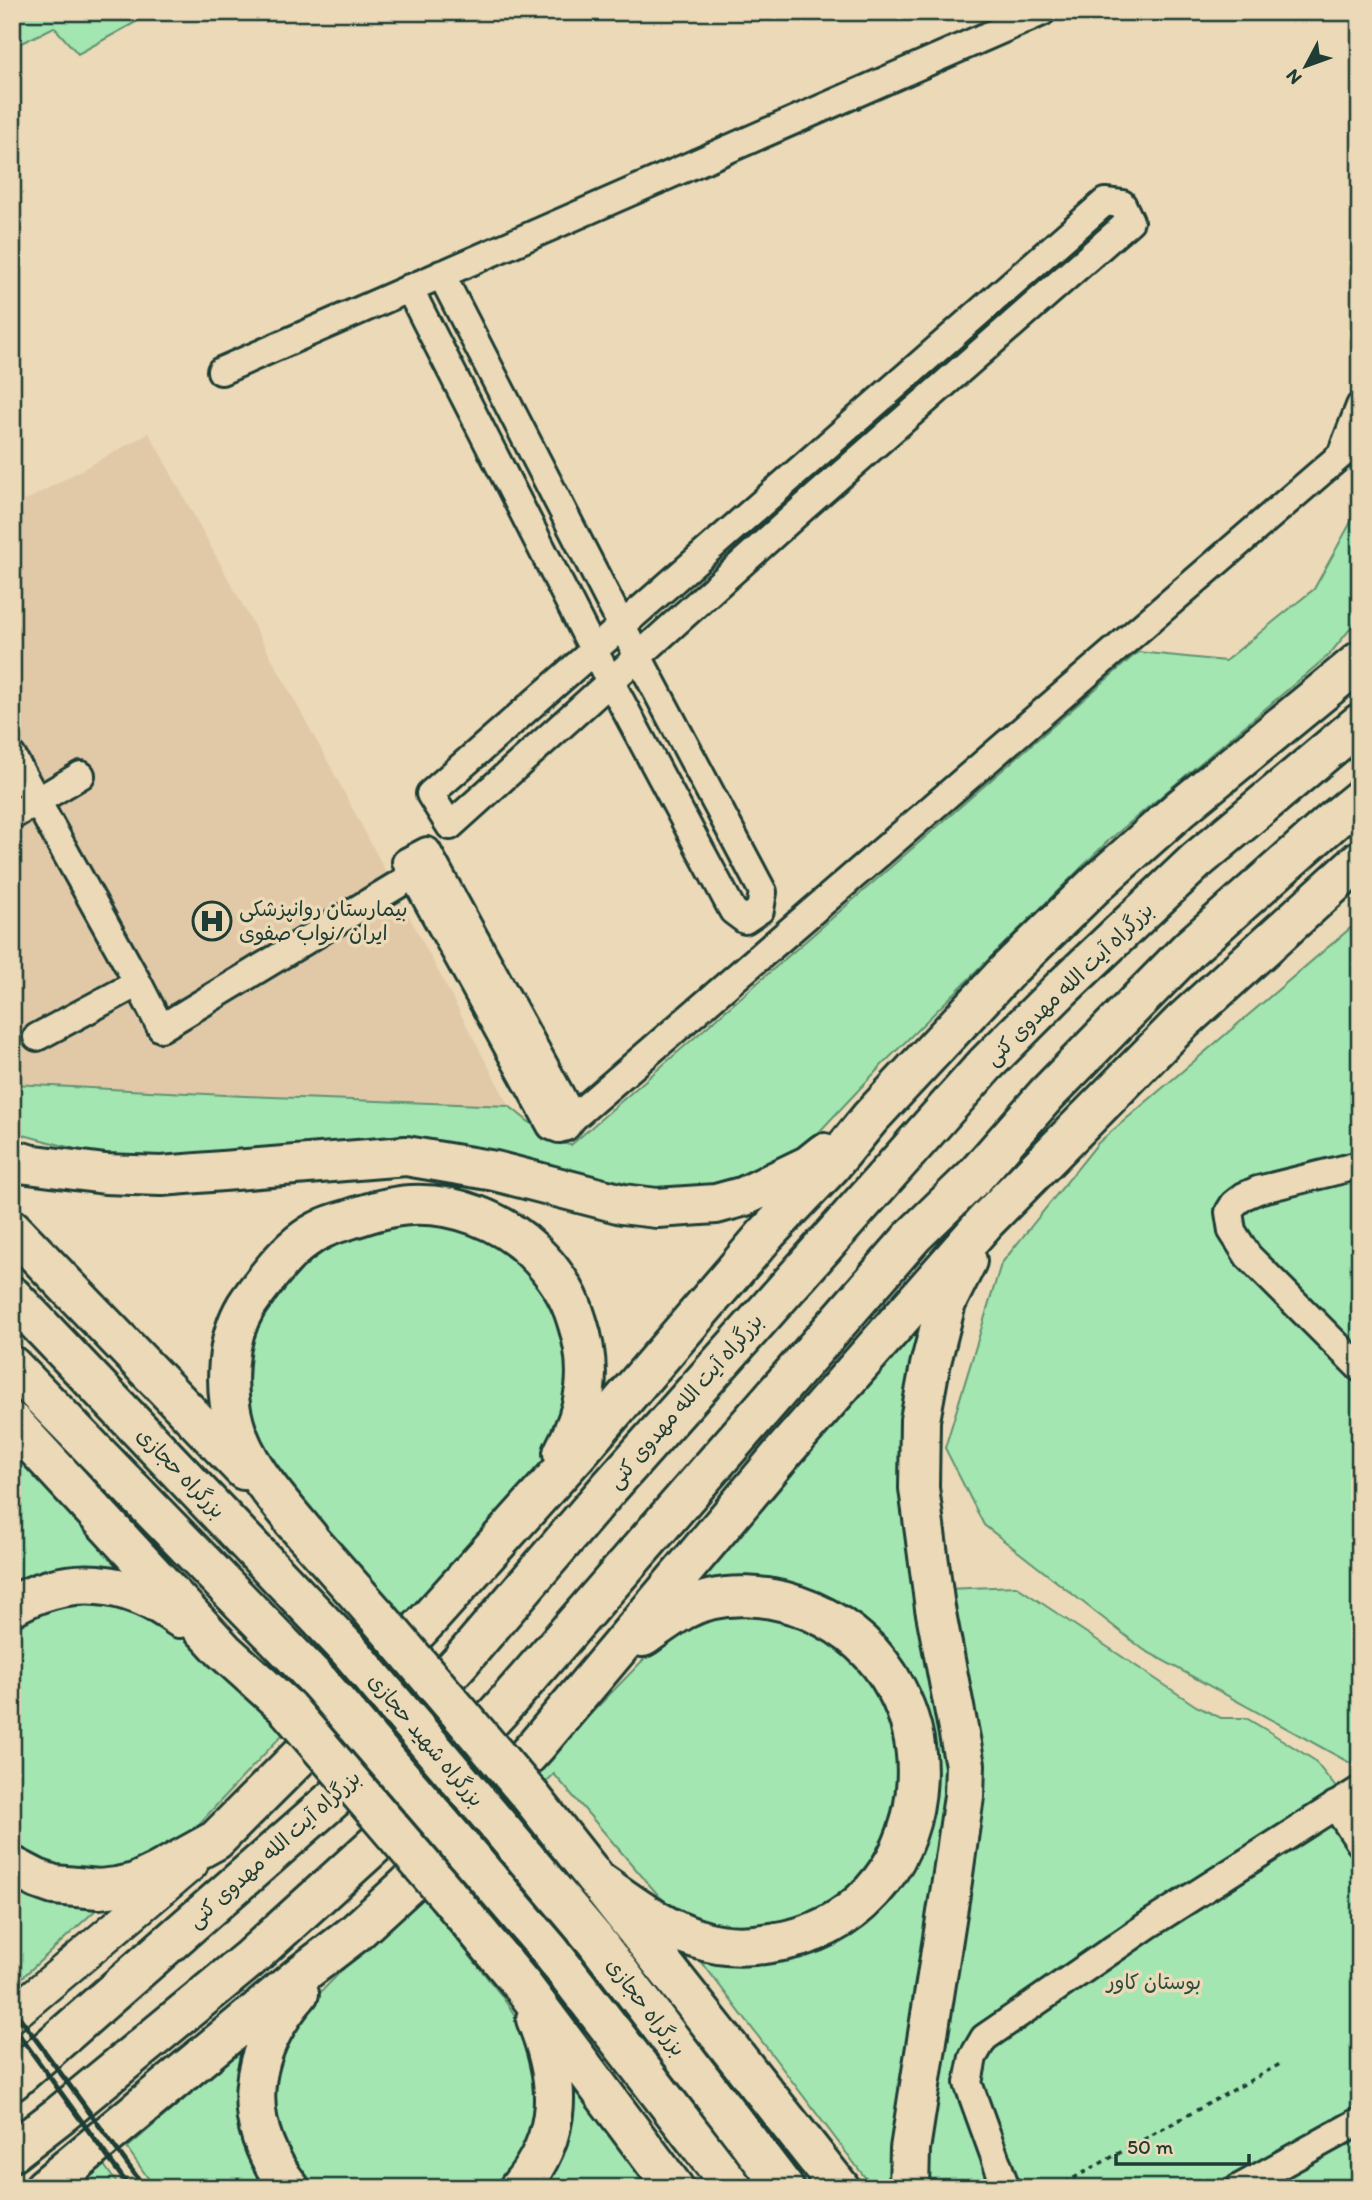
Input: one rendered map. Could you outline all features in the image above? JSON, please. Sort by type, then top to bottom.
[{"type":"highway","points":[[1296,711],[1360,645]]},
{"type":"highway","points":[[12,1866],[54,1885],[99,1889],[117,1887],[135,1883],[216,1840],[313,1743],[427,1620],[768,1233],[830,1167],[870,1118],[1009,969],[1098,882],[1181,808],[1360,661]]},
{"type":"highway","name":"بزرگراه آیت الله مهدوی کنی","points":[[12,2081],[339,1794],[460,1662],[608,1489],[985,1065],[1196,862],[1360,723]]},
{"type":"highway","points":[[12,2152],[61,2115],[248,1960],[379,1841],[500,1710],[914,1235],[975,1176],[1046,1094],[1191,948],[1360,800]]},
{"type":"highway","points":[[1206,1000],[1280,905],[1360,823]]},
{"type":"highway","points":[[290,2188],[264,2146],[258,2126],[255,2087],[266,2041],[296,1996],[354,1934],[412,1880],[536,1746],[786,1449],[986,1221],[1206,1000],[1359,861]]},
{"type":"highway","points":[[12,1158],[28,1164],[105,1174],[161,1176],[406,1156],[495,1171],[622,1204],[657,1208],[687,1207],[716,1204],[769,1186],[809,1165],[870,1118]]},
{"type":"highway","points":[[786,1449],[813,1394],[966,1192],[975,1176]]},
{"type":"highway","points":[[309,1538],[245,1451],[234,1425],[228,1390],[228,1363],[245,1308],[260,1285],[288,1253],[324,1228],[379,1210],[410,1205],[462,1210],[500,1227],[525,1243],[559,1281],[574,1310],[582,1334],[586,1393],[578,1423],[547,1485]]},
{"type":"highway","points":[[909,2188],[910,2149],[964,1796],[965,1765],[935,1608],[919,1488],[920,1420],[946,1303],[986,1221]]},
{"type":"highway","points":[[12,1230],[309,1538],[377,1616],[532,1798],[841,2188]]},
{"type":"highway","points":[[643,1377],[768,1269],[832,1235]]},
{"type":"highway","name":"بزرگراه حجازی","points":[[12,1296],[349,1650]]},
{"type":"highway","name":"بزرگراه شهید حجازی","points":[[12,1366],[320,1683],[474,1862]]},
{"type":"highway","points":[[12,1422],[224,1651],[287,1709],[522,1984],[674,2188]]},
{"type":"highway","points":[[12,1606],[41,1592],[69,1584],[84,1583],[128,1591],[166,1608],[224,1651]]},
{"type":"highway","points":[[598,1881],[674,1931],[701,1940],[728,1945],[758,1945],[788,1941],[811,1933],[848,1914],[871,1892],[892,1865],[906,1837],[915,1802],[918,1769],[915,1739],[905,1706],[879,1661],[857,1639],[830,1620],[799,1606],[783,1601],[740,1596],[712,1599],[684,1609],[607,1662]]},
{"type":"highway","name":"بزرگراه شهید حجازی","points":[[349,1650],[502,1830]]},
{"type":"highway","name":"بزرگراه حجازی","points":[[502,1830],[594,1939],[784,2188]]},
{"type":"highway","name":"بزرگراه حجازی","points":[[474,1862],[550,1951],[733,2188]]},
{"type":"highway","points":[[44,2188],[303,1973],[354,1934]]},
{"type":"highway","points":[[519,2188],[534,2170],[544,2147],[556,2091],[543,2036],[522,1984]]},
{"type":"main road","points":[[12,2015],[179,1876],[216,1840]]},
{"type":"lane","points":[[221,371],[1042,12]]},
{"type":"lane","points":[[1105,202],[1122,204],[1130,221],[802,509],[450,826],[429,794],[622,626],[1105,202]]},
{"type":"lane","points":[[409,288],[594,651],[733,911],[745,920],[760,910],[764,892],[622,626],[440,274]]},
{"type":"lane","points":[[12,756],[161,1028],[414,875],[523,1051],[551,1126],[559,1129],[566,1127],[573,1118],[1341,455],[1360,406]]},
{"type":"lane","points":[[511,487],[541,469]]},
{"type":"lane","points":[[781,487],[802,509]]},
{"type":"lane","points":[[12,816],[81,775]]},
{"type":"lane","points":[[689,828],[718,805]]},
{"type":"lane","points":[[37,1037],[138,983]]},
{"type":"lane","points":[[1360,1165],[1258,1190],[1234,1203],[1229,1212],[1231,1231],[1248,1256],[1360,1368]]},
{"type":"lane","points":[[1006,2188],[968,2083],[973,2057],[984,2038],[1148,1925],[1360,1790]]},
{"type":"lane","points":[[1335,1805],[1360,1843]]},
{"type":"lane","points":[[1239,2188],[1360,2121]]},
{"type":"path","points":[[1056,2188],[1282,2063]]},
{"type":"shaded area","name":"بیمارستان روانپزشکی ایران /نواب صفوی","points":[[149,433],[327,760],[509,1106],[245,1096],[12,1082],[12,508]]},
{"type":"green space","points":[[12,12],[154,12],[78,54],[54,27],[12,48]]},
{"type":"green space","points":[[1360,454],[1360,617],[1329,655],[1108,841],[882,1065],[806,1146],[720,1184],[656,1189],[401,1135],[237,1156],[98,1155],[12,1132],[14,1084],[509,1106],[554,1142],[571,1145],[1138,652],[1225,661],[1314,589],[1356,513]]},
{"type":"green space","points":[[1360,920],[1360,1758],[1350,1763],[1144,1650],[984,1525],[945,1448],[1001,1264],[1098,1143]]},
{"type":"green space","points":[[361,1220],[489,1227],[573,1324],[563,1440],[409,1622],[288,1487],[261,1445],[251,1408],[251,1349],[268,1300],[287,1273]]},
{"type":"green space","points":[[920,1326],[903,1412],[952,1791],[902,2188],[873,2188],[695,1953],[837,1937],[933,1759],[924,1709],[905,1673],[871,1631],[698,1583]]},
{"type":"green space","points":[[12,1446],[134,1573],[12,1594]]},
{"type":"green space","name":"بوستان کاور","points":[[1016,1586],[1196,1706],[1221,1718],[1246,1718],[1314,1760],[1341,1794],[1360,1782],[1360,2188],[919,2188],[962,1880],[948,1589]]},
{"type":"green space","points":[[104,1599],[196,1638],[284,1733],[198,1825],[151,1859],[108,1871],[76,1871],[40,1860],[12,1845],[12,1629],[25,1619],[64,1602]]},
{"type":"green space","points":[[718,1608],[813,1622],[883,1686],[904,1776],[877,1862],[837,1908],[790,1922],[746,1929],[712,1925],[681,1914],[659,1896],[554,1774],[427,1902],[501,1995],[536,2046],[545,2103],[505,2188],[308,2188],[266,2113],[283,2031],[677,1625]]},
{"type":"green space","points":[[12,1885],[100,1906],[14,1985],[12,1983]]},
{"type":"green space","points":[[240,2051],[236,2105],[250,2159],[270,2188],[155,2188],[127,2148]]},
{"type":"green space","points":[[577,2084],[654,2188],[539,2188],[570,2121]]},
{"type":"green space","points":[[97,2155],[120,2188],[57,2188]]},
{"type":"railway","points":[[12,2007],[145,2188]]},
{"type":"railway","points":[[12,2025],[130,2188]]},
{"type":"place","name":"بیمارستان روانپزشکی ایران /نواب صفوی","points":[[212,921]]}]
